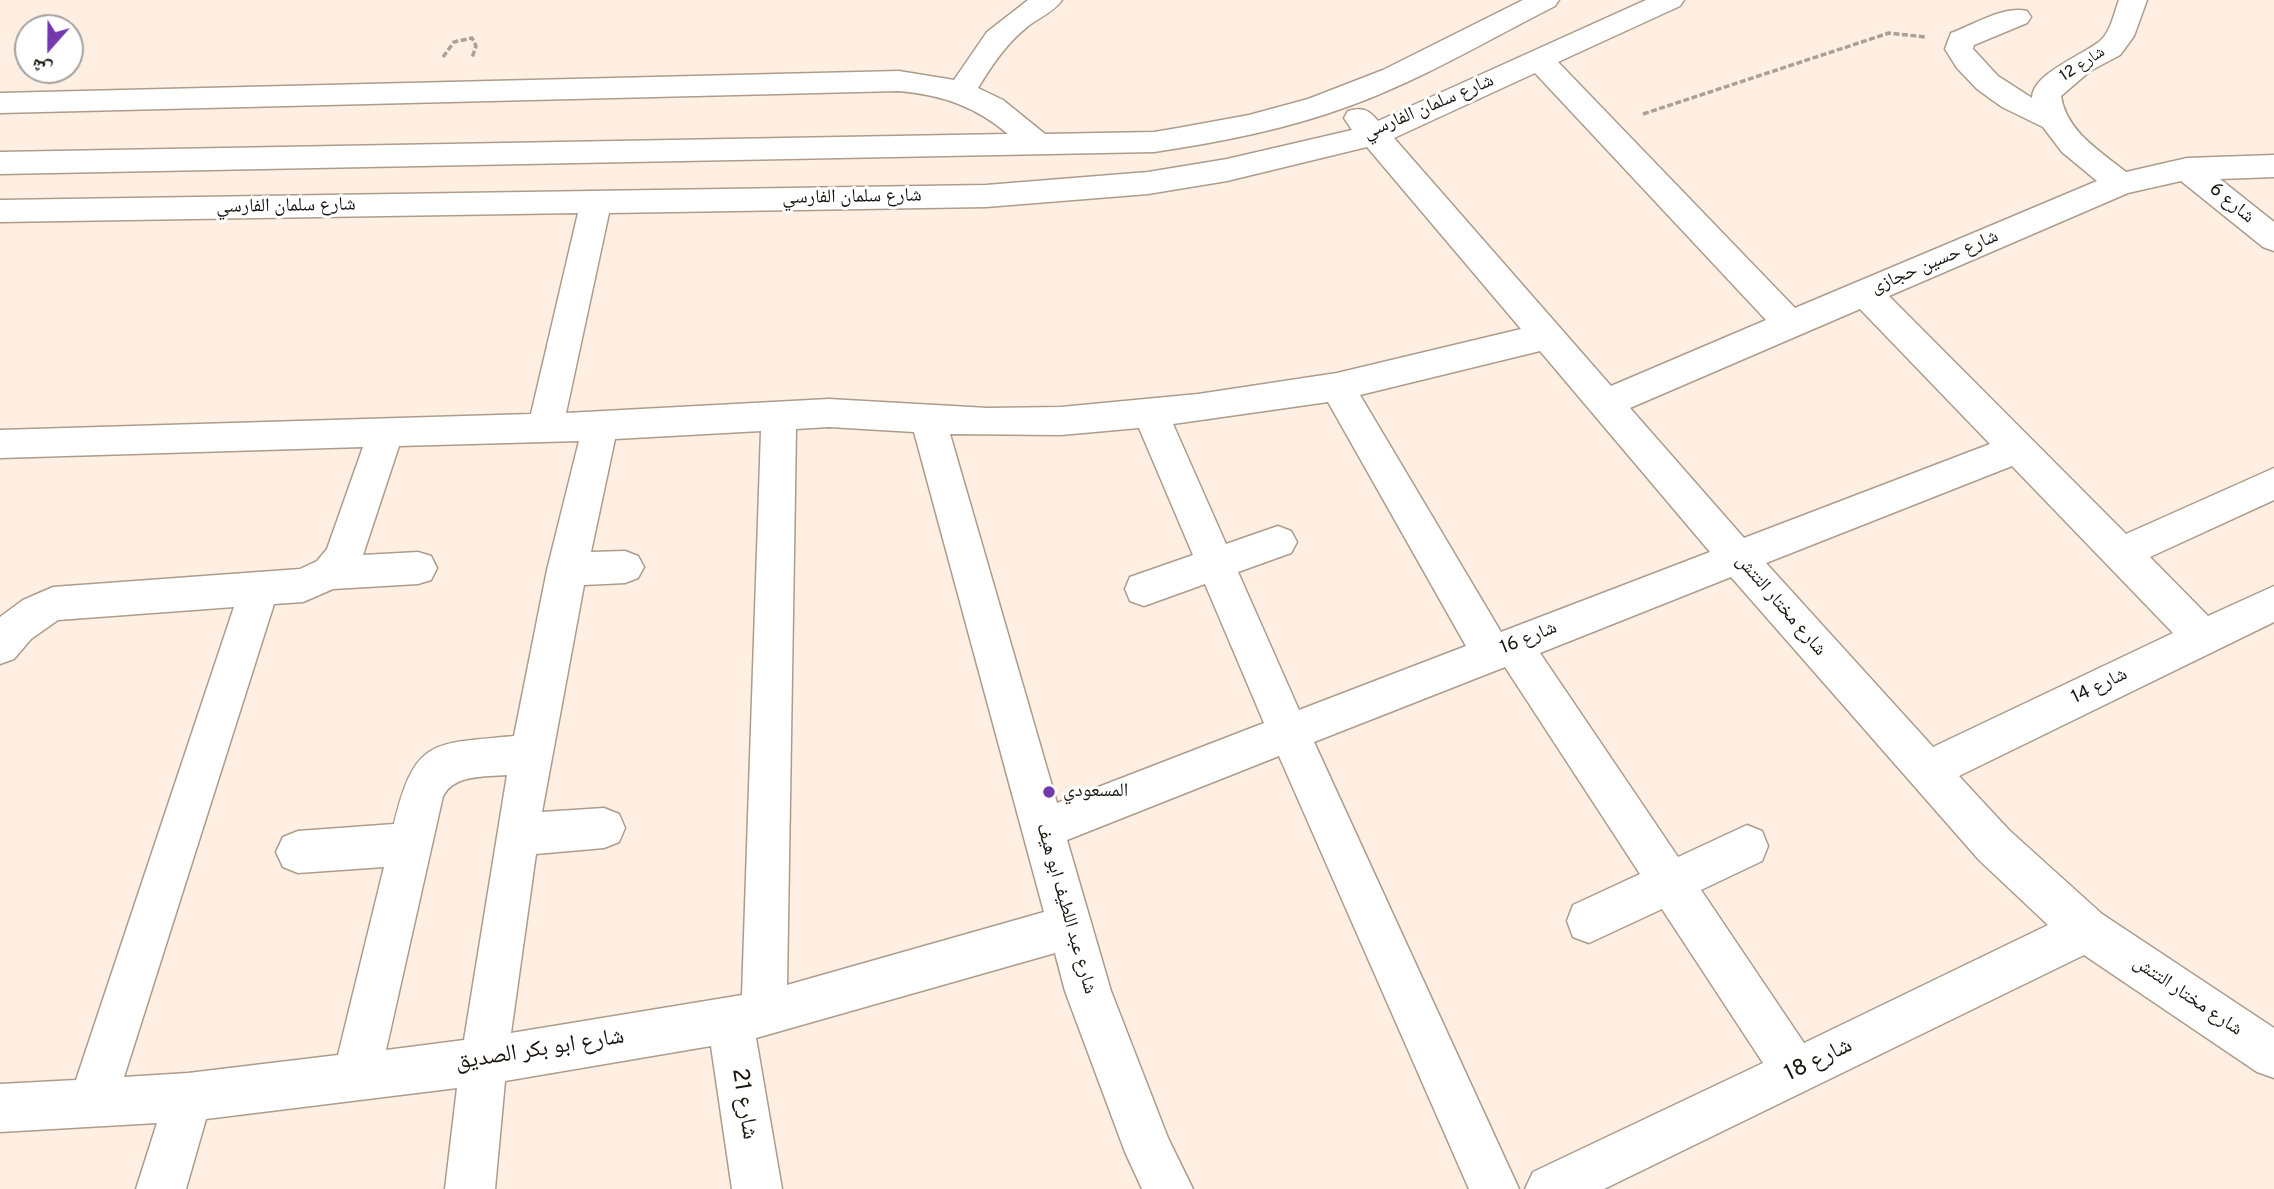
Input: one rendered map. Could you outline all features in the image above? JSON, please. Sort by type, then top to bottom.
[{"type":"street","points":[[962,91],[986,50],[1024,13],[1048,0]]},
{"type":"street","points":[[0,163],[1154,142],[1276,119],[1341,98],[1380,82],[1545,0]]},
{"type":"street","name":"شارع سلمان الفارسي","points":[[0,211],[986,196],[1068,191],[1227,170],[1374,135],[1670,0]]},
{"type":"street","name":"شارع 12","points":[[2053,120],[2046,104],[2046,93],[2080,64],[2110,48],[2120,36],[2133,0]]},
{"type":"street","points":[[2017,17],[1961,40],[1959,49],[1965,61],[1999,91],[2027,109],[2053,120],[2120,184]]},
{"type":"street","points":[[1538,59],[1790,324]]},
{"type":"street","points":[[0,103],[899,80],[932,83],[962,91],[992,105],[1040,146]]},
{"type":"street","name":"شارع مختار التتش","points":[[1341,98],[1737,557],[1994,845],[2086,930],[2274,1055]]},
{"type":"street","name":"شارع حسين حجازى","points":[[1606,403],[2120,184],[2187,169],[2274,166]]},
{"type":"street","name":"شارع 6","points":[[2187,169],[2274,239]]},
{"type":"street","points":[[545,428],[596,202]]},
{"type":"street","points":[[1865,293],[2203,637]]},
{"type":"street","points":[[0,444],[600,426],[829,413],[928,420],[1061,421],[1269,399],[1337,387],[1548,335]]},
{"type":"street","points":[[1337,387],[1502,650],[1670,883],[1796,1072]]},
{"type":"street","points":[[1150,412],[1289,733],[1494,1189]]},
{"type":"street","name":"شارع 21","points":[[757,1189],[747,1017],[779,415]]},
{"type":"street","name":"شارع عبد اللطيف ابو هيف","points":[[928,420],[1068,927],[1088,991],[1149,1152],[1168,1189]]},
{"type":"street","points":[[470,1189],[517,835],[566,570],[600,426]]},
{"type":"street","points":[[330,573],[344,557],[386,433]]},
{"type":"street","name":"شارع 16","points":[[1041,830],[2018,448]]},
{"type":"street","points":[[2121,553],[2274,483]]},
{"type":"street","points":[[1144,589],[1278,542]]},
{"type":"street","points":[[566,570],[625,567]]},
{"type":"street","points":[[0,647],[11,630],[30,615],[53,604],[259,589],[303,584],[330,573],[418,568]]},
{"type":"street","points":[[92,1102],[259,589]]},
{"type":"street","name":"شارع 14","points":[[1926,771],[2274,603]]},
{"type":"street","points":[[356,1076],[423,791],[433,773],[449,762],[531,753]]},
{"type":"street","points":[[517,835],[604,828]]},
{"type":"street","points":[[298,852],[411,844]]},
{"type":"street","points":[[1589,921],[1747,846]]},
{"type":"street","name":"شارع ابو بكر الصديق","points":[[0,1108],[188,1097],[485,1061],[747,1017],[1068,927]]},
{"type":"street","name":"شارع 18","points":[[1550,1189],[2086,930]]},
{"type":"street","points":[[160,1189],[188,1097]]},
{"type":"path","points":[[1602,127],[1889,33],[1922,36],[1959,49]]},
{"type":"place","name":"المسعودي","points":[[1049,792]]}]
